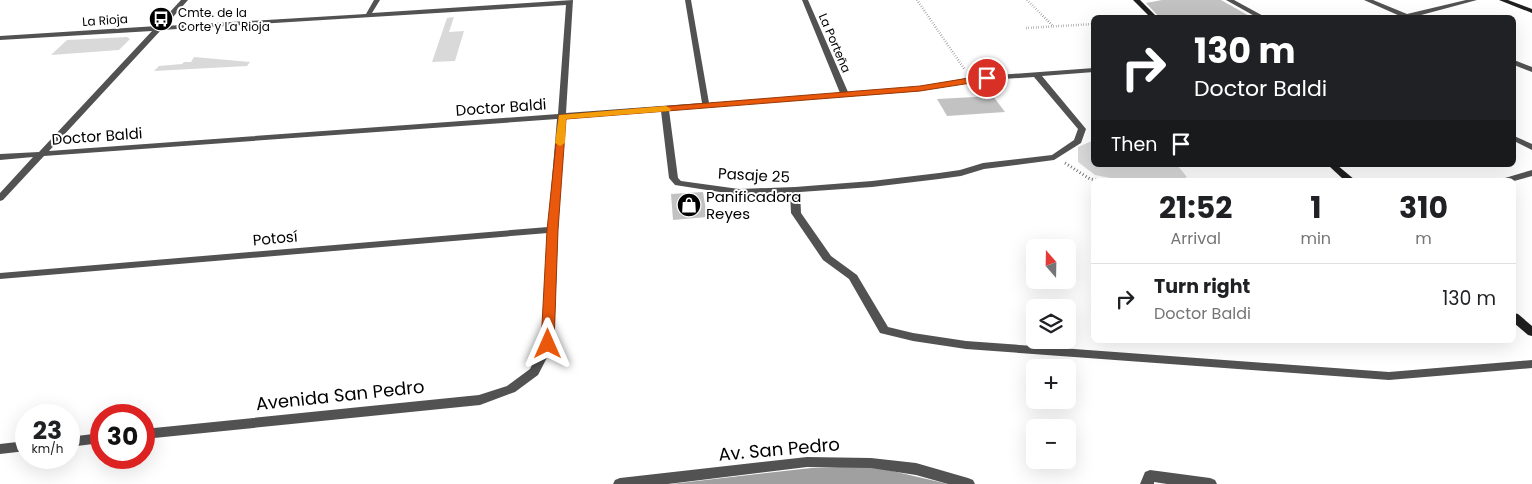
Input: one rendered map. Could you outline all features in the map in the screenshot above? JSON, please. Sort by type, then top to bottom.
[{"type":"street","points":[[0,198],[185,0]]},
{"type":"street","points":[[368,15],[376,0]]},
{"type":"street","points":[[688,0],[706,106]]},
{"type":"street","name":"La Porteña","points":[[805,0],[845,95]]},
{"type":"street","points":[[1137,1],[1147,0]]},
{"type":"street","points":[[1229,0],[1258,15]]},
{"type":"street","points":[[1367,0],[1401,15]]},
{"type":"street","points":[[1413,15],[1474,0]]},
{"type":"street","points":[[1502,0],[1532,11]]},
{"type":"street","points":[[552,230],[570,1]]},
{"type":"street","name":"La Rioja","points":[[0,38],[570,1]]},
{"type":"street","points":[[1137,1],[1152,15]]},
{"type":"street","points":[[1516,63],[1532,70]]},
{"type":"street","name":"Doctor Baldi","points":[[0,157],[845,95],[920,88],[972,80],[1091,70]]},
{"type":"street","points":[[795,190],[939,176],[961,173],[984,166],[1054,157],[1078,142],[1082,129],[1036,74]]},
{"type":"street","name":"Pasaje 25","points":[[665,109],[674,178],[678,183],[739,192],[795,190],[796,213],[827,258],[853,277],[884,330],[913,337],[1006,349],[1389,376],[1532,364]]},
{"type":"street","points":[[1516,139],[1532,147]]},
{"type":"street","points":[[1334,167],[1348,178]]},
{"type":"street","points":[[1515,178],[1532,173]]},
{"type":"street","name":"Potosí","points":[[0,276],[552,230]]},
{"type":"street","name":"Avenida San Pedro","points":[[155,433],[480,400],[511,389],[534,372],[548,344],[552,230]]},
{"type":"street","points":[[1516,319],[1532,332]]},
{"type":"street","points":[[0,449],[15,447]]},
{"type":"street","name":"Av. San Pedro","points":[[620,484],[807,462],[871,463],[916,469],[968,484]]},
{"type":"street","points":[[1148,484],[1150,476],[1210,484]]},
{"type":"path","points":[[918,0],[972,80]]},
{"type":"path","points":[[1027,0],[1053,26]]},
{"type":"path","points":[[1026,28],[1091,24]]},
{"type":"path","points":[[1054,157],[1091,178]]},
{"type":"shaded area","points":[[454,17],[449,32],[464,31],[455,61],[432,62],[447,18]]},
{"type":"shaded area","points":[[127,37],[130,39],[119,50],[51,55],[67,40]]},
{"type":"shaded area","points":[[194,57],[250,62],[247,66],[154,71],[159,66],[191,62]]},
{"type":"shaded area","points":[[1091,141],[1091,167],[1179,167],[1187,177],[1111,178],[1095,175],[1078,162],[1078,147]]},
{"type":"shaded area","points":[[871,466],[948,484],[671,484],[811,468]]},
{"type":"building","points":[[1162,0],[1221,0],[1248,15],[1157,15],[1146,3]]},
{"type":"building","points":[[993,96],[1005,112],[947,116],[937,99]]},
{"type":"building","name":"Panificadora Reyes","points":[[703,192],[707,217],[673,220],[671,194]]},
{"type":"slow traffic","points":[[560,143],[562,116],[666,109]]},
{"type":"place","name":"Cmte. de la Corte y La Rioja","points":[[161,19]]},
{"type":"place","name":"Panificadora Reyes","points":[[689,205]]},
{"type":"route","points":[[548,344],[552,230],[562,116],[920,88],[987,78]]}]
